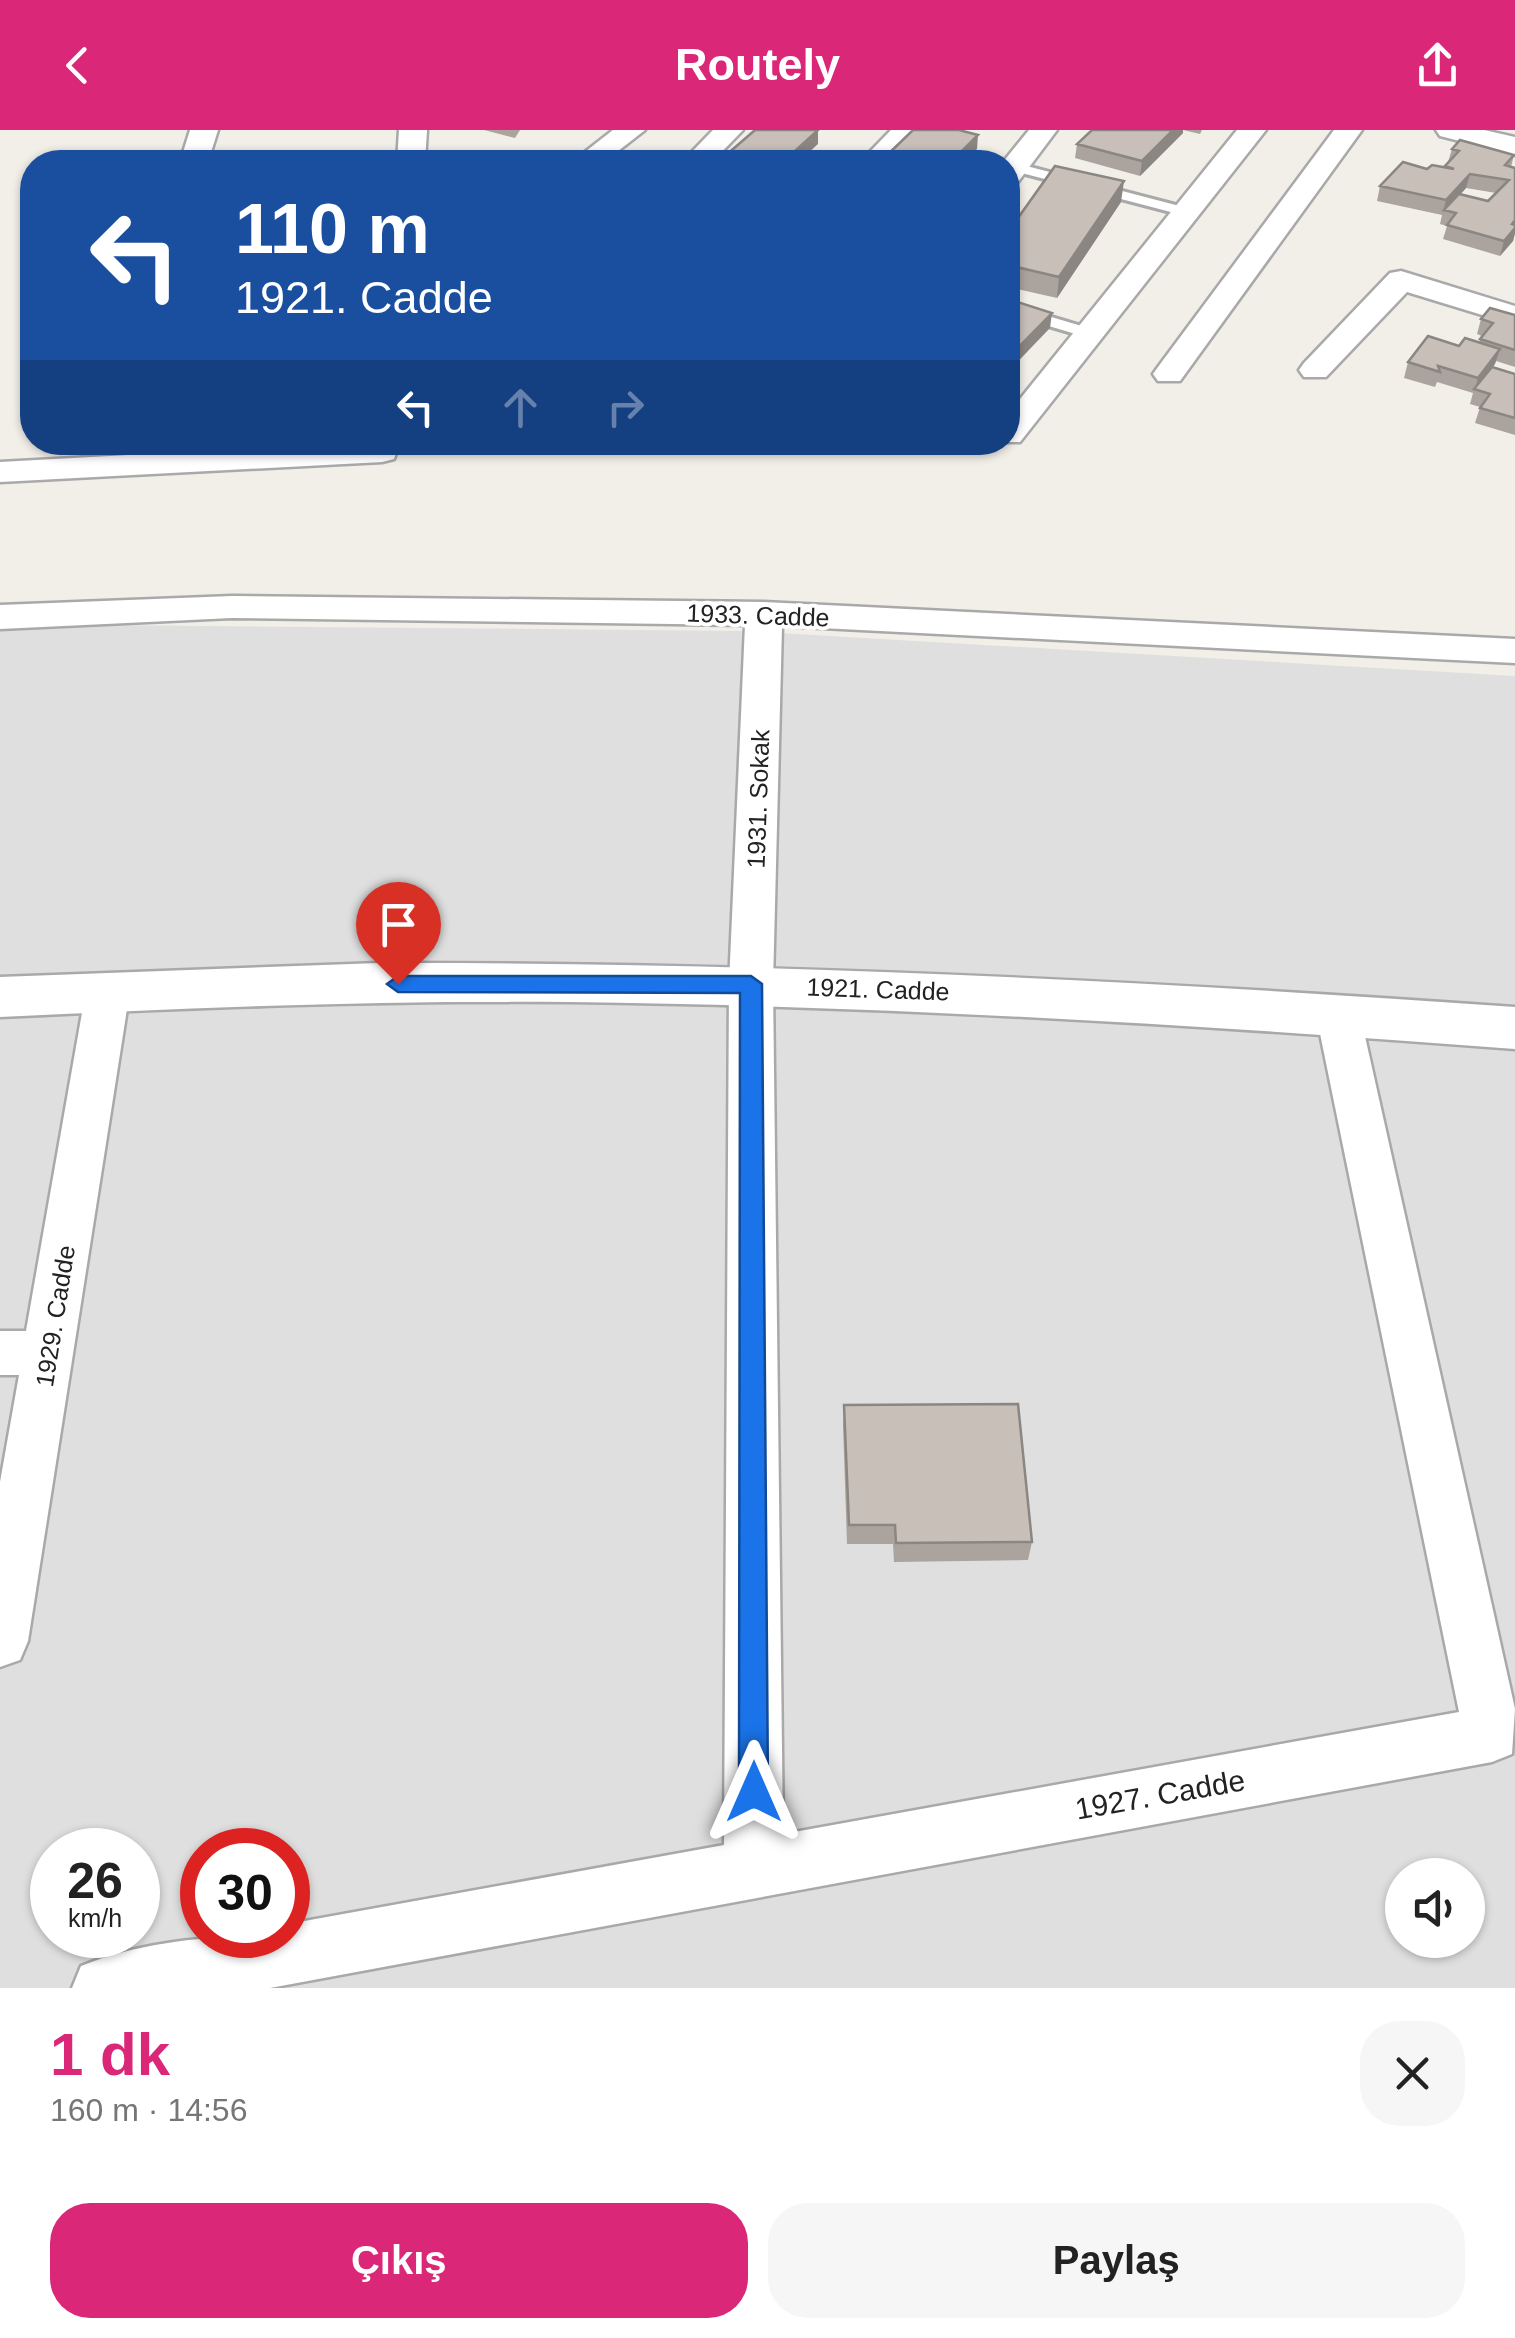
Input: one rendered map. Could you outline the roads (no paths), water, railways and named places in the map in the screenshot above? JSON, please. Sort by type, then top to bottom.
[{"type":"street","points":[[603,150],[631,130]]},
{"type":"street","points":[[708,150],[729,130]]},
{"type":"street","points":[[886,150],[906,130]]},
{"type":"street","points":[[1020,159],[1043,130]]},
{"type":"street","points":[[1020,420],[1252,130]]},
{"type":"street","points":[[1169,374],[1348,130]]},
{"type":"street","points":[[1450,130],[1515,146]]},
{"type":"street","points":[[1315,370],[1401,280],[1515,316]]},
{"type":"street","points":[[0,472],[99,455]]},
{"type":"street","name":"1933. Cadde","points":[[0,617],[232,607],[764,614],[1515,651]]},
{"type":"street","name":"1931. Sokak","points":[[754,1869],[751,984],[764,614]]},
{"type":"street","name":"1921. Cadde","points":[[0,997],[295,984],[751,984],[953,991],[1515,1028]]},
{"type":"street","name":"1929. Cadde","points":[[0,1640],[108,990]]},
{"type":"street","name":"1927. Cadde","points":[[103,1988],[1492,1734],[1338,1014]]},
{"type":"street","points":[[0,1353],[50,1353]]},
{"type":"lane","points":[[1020,173],[1186,212]]},
{"type":"lane","points":[[1020,313],[1089,334]]}]
